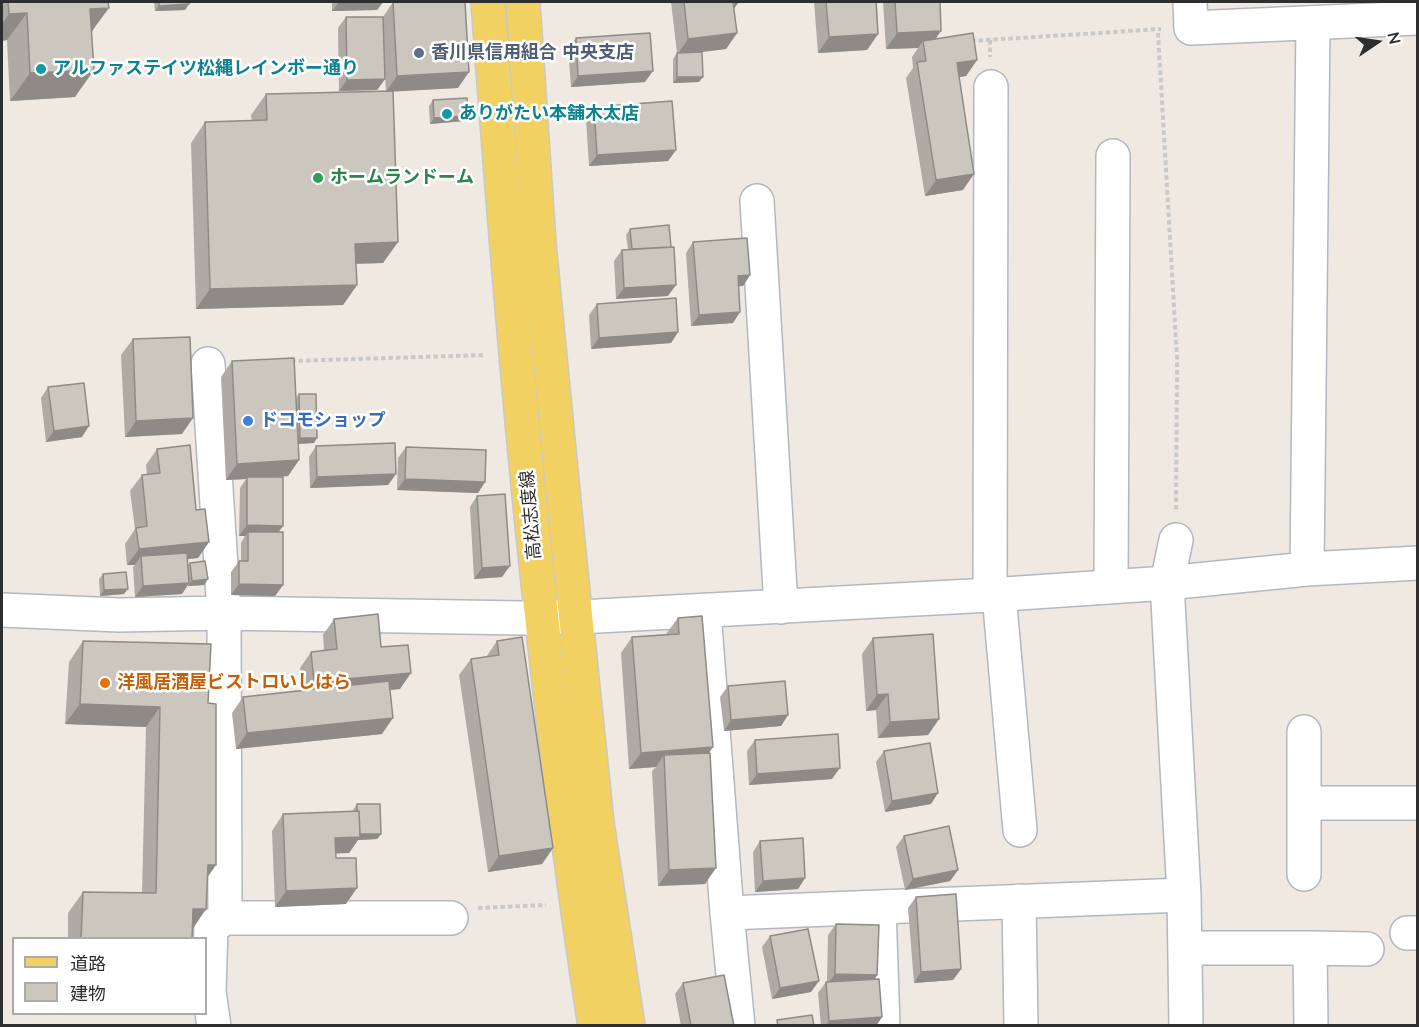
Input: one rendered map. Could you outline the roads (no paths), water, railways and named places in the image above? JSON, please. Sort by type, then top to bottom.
[{"type":"main road","name":"高松志度線","points":[[488,2],[506,249],[540,618],[578,919],[595,1026]]},
{"type":"main road","name":"高松志度線","points":[[523,2],[539,244],[597,823],[628,1026]]},
{"type":"street","points":[[1191,15],[1313,24],[1418,18]]},
{"type":"street","points":[[1307,568],[1313,24]]},
{"type":"street","points":[[991,87],[995,595],[1020,830]]},
{"type":"street","points":[[1111,587],[1113,156]]},
{"type":"street","points":[[757,201],[781,607]]},
{"type":"street","points":[[208,364],[224,613],[225,918]]},
{"type":"street","points":[[1176,540],[1167,583],[1184,896],[1186,1026]]},
{"type":"street","points":[[2,610],[119,615],[224,613],[577,617],[995,595],[1167,583],[1307,568],[1418,563]]},
{"type":"street","points":[[704,612],[738,1026]]},
{"type":"street","points":[[1304,732],[1304,874]]},
{"type":"street","points":[[1304,803],[1418,803]]},
{"type":"street","points":[[727,913],[1184,896]]},
{"type":"street","points":[[1019,901],[1021,1026]]},
{"type":"street","points":[[879,907],[883,1026]]},
{"type":"street","points":[[214,1026],[209,992],[211,927],[225,918],[451,918]]},
{"type":"street","points":[[1185,948],[1366,949]]},
{"type":"street","points":[[1310,948],[1311,1026]]},
{"type":"place","name":"香川県信用組合 中央支店","points":[[419,53]]},
{"type":"place","name":"アルファステイツ松縄レインボー通り","points":[[41,69]]},
{"type":"place","name":"ありがたい本舗木太店","points":[[447,114]]},
{"type":"place","name":"ホームランドーム","points":[[318,178]]},
{"type":"place","name":"ドコモショップ","points":[[248,421]]},
{"type":"place","name":"洋風居酒屋ビストロいしはら","points":[[105,683]]}]
